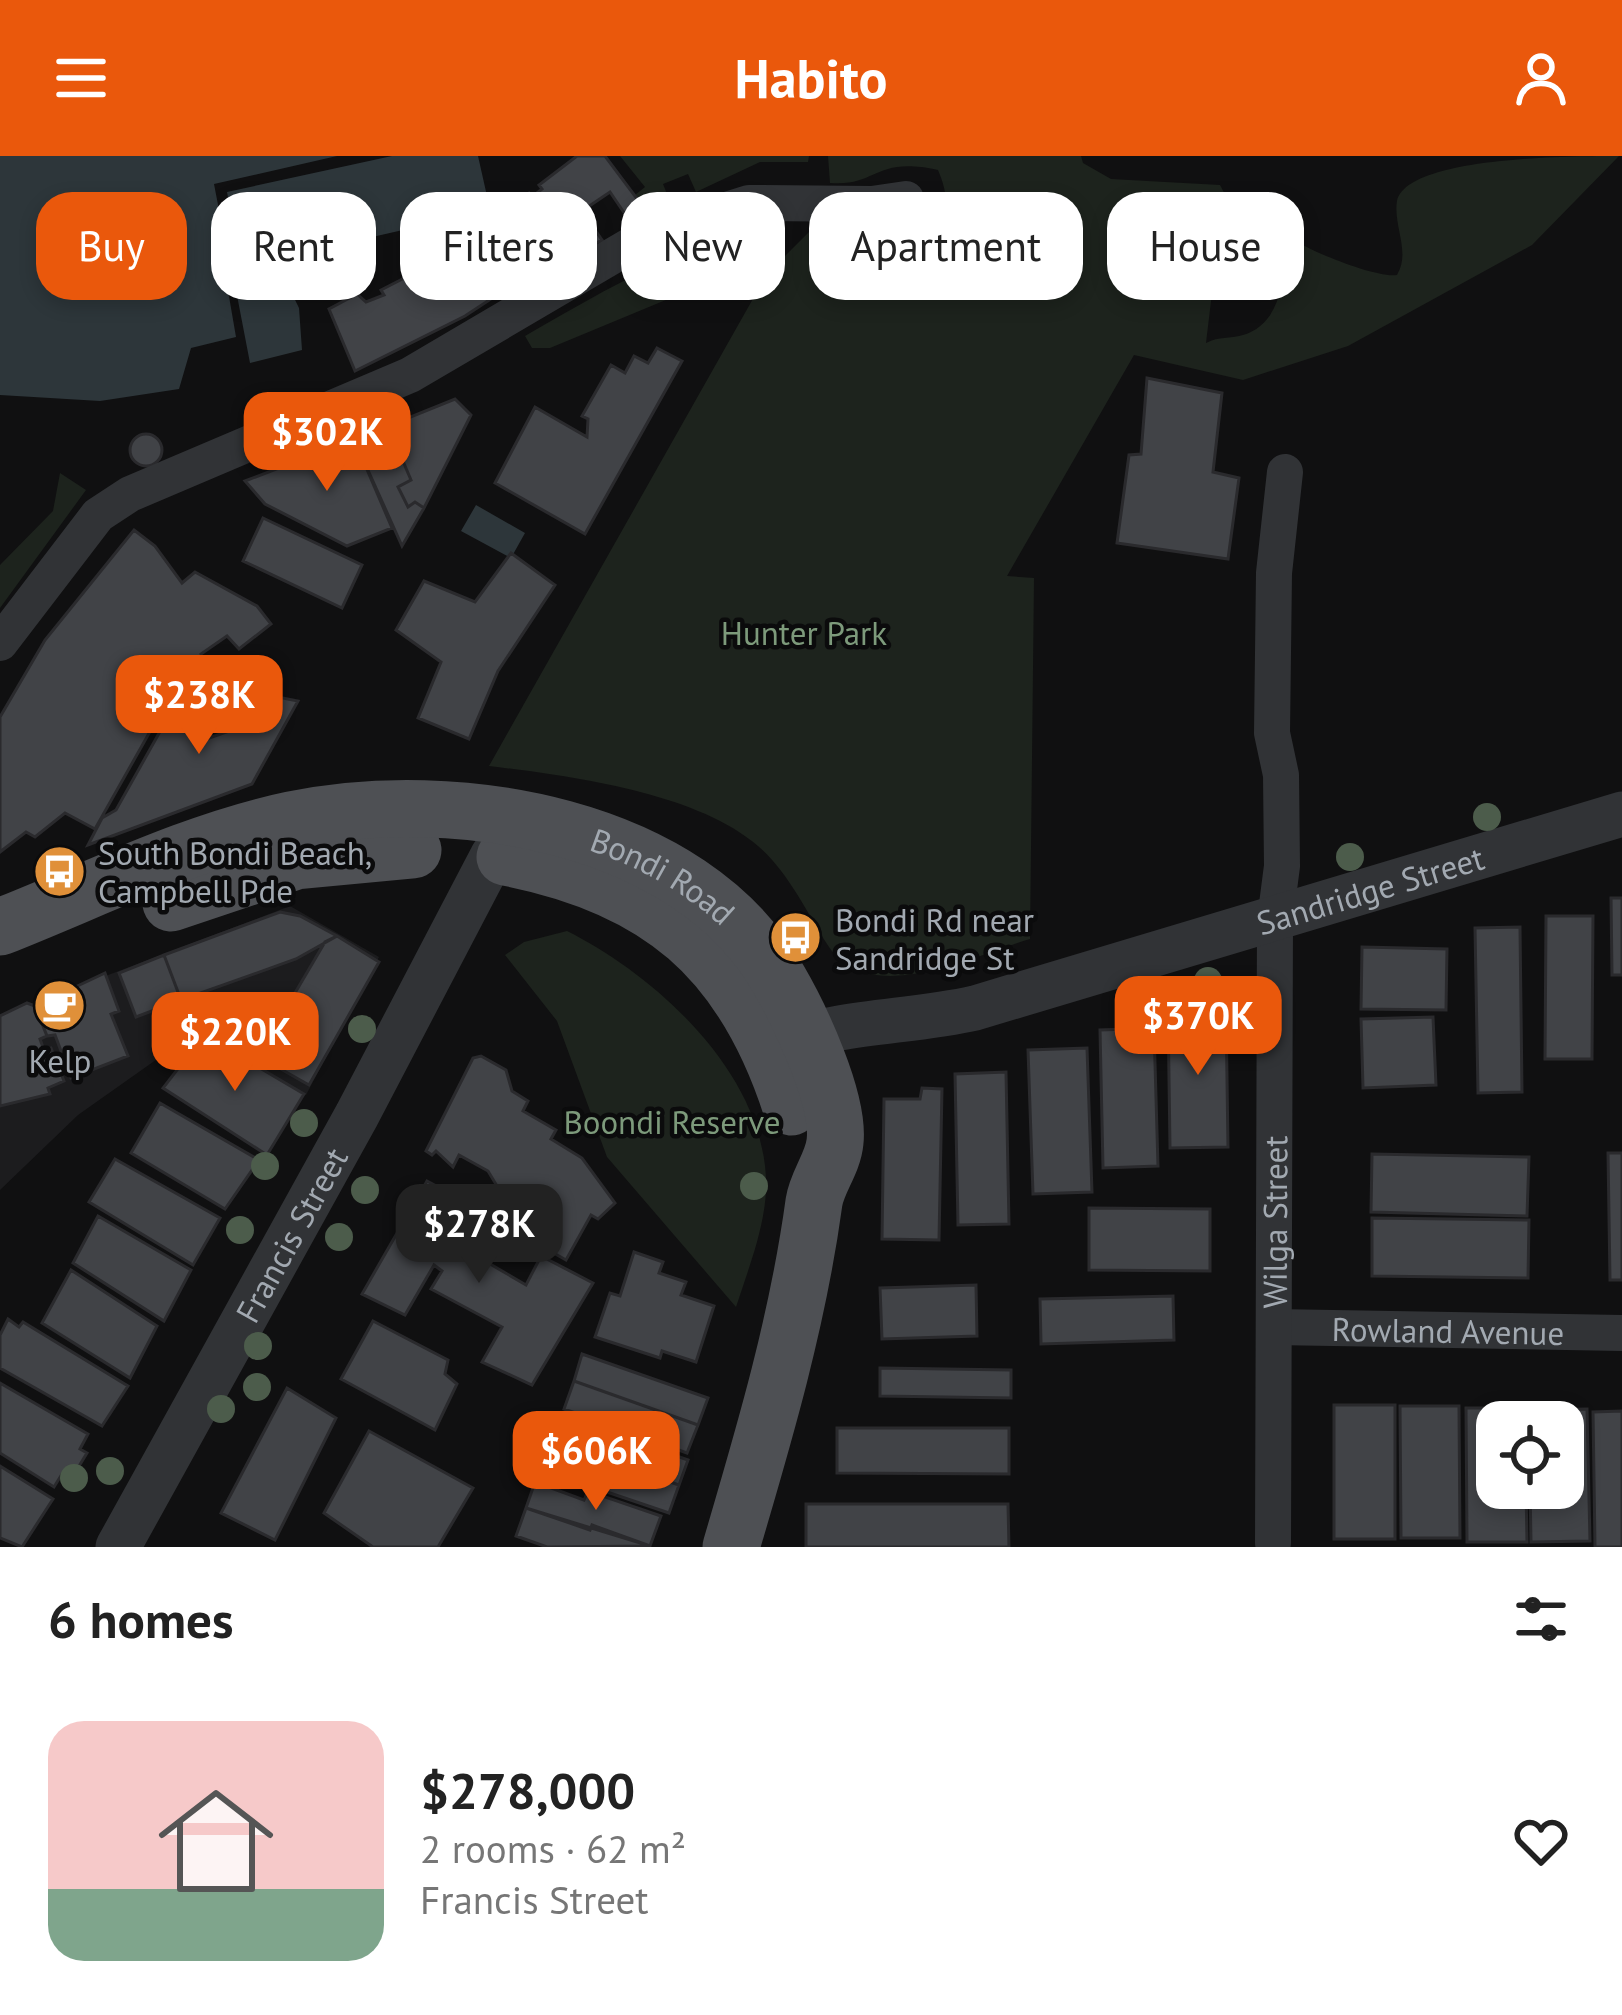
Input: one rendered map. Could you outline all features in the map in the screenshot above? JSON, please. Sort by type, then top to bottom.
[{"type":"main road","points":[[0,927],[291,820],[415,812],[494,836]]},
{"type":"main road","points":[[0,968],[296,861],[494,836]]},
{"type":"main road","name":"Bondi Road","points":[[494,836],[632,850],[704,890],[757,940],[789,1041],[814,1198],[802,1294],[731,1547]]},
{"type":"street","points":[[0,643],[98,515],[130,494],[410,375],[650,234],[749,202],[790,218],[809,215]]},
{"type":"street","name":"Wilga Street","points":[[1274,1543],[1275,920],[1282,843],[1281,775],[1271,733],[1274,573],[1285,472]]},
{"type":"street","name":"Sandridge Street","points":[[789,1041],[975,1008],[1622,814]]},
{"type":"street","name":"Francis Street","points":[[118,1547],[357,1115],[494,836]]},
{"type":"street","name":"Rowland Avenue","points":[[1274,1328],[1622,1333]]},
{"type":"shaded area","points":[[0,156],[337,156],[214,184],[211,300],[230,300],[236,337],[191,348],[179,389],[100,401],[0,395]]},
{"type":"shaded area","points":[[392,156],[478,156],[486,192],[400,192],[400,231],[376,236],[376,192],[227,192]]},
{"type":"shaded area","points":[[238,300],[295,300],[302,350],[250,363]]},
{"type":"shaded area","points":[[476,505],[525,533],[511,558],[461,531]]},
{"type":"shaded area","points":[[290,906],[379,957],[306,1095],[194,1033],[78,1115],[0,1190],[0,1016]]},
{"type":"green space","points":[[620,156],[809,156],[808,162],[760,162],[696,192],[688,174],[663,184],[666,192],[639,192],[645,187]]},
{"type":"green space","name":"Hunter Park","points":[[828,156],[1081,156],[1083,163],[1111,179],[1220,185],[1224,192],[1107,192],[1107,300],[1211,300],[1206,343],[1256,329],[1277,300],[1304,300],[1304,245],[1362,269],[1397,275],[1402,248],[1397,201],[1408,186],[1430,175],[1496,162],[1619,156],[1532,245],[1348,346],[1243,380],[1134,355],[1007,576],[1034,578],[1030,939],[952,965],[894,976],[868,973],[845,963],[827,944],[778,868],[732,827],[630,790],[489,766],[752,300],[785,300],[785,256],[809,232],[809,300],[1083,300],[1083,192],[944,192],[938,170],[917,167],[830,183]]},
{"type":"green space","points":[[621,283],[621,300],[666,300],[550,348],[532,348],[525,336]]},
{"type":"green space","points":[[60,473],[86,490],[0,608],[0,565],[53,511]]},
{"type":"green space","name":"Boondi Reserve","points":[[567,931],[637,975],[671,1004],[729,1072],[750,1110],[762,1150],[765,1206],[736,1307],[607,1157],[557,1021],[505,955],[524,942]]},
{"type":"building","points":[[577,156],[605,156],[632,192],[621,192],[621,208],[610,192],[597,201],[597,192],[538,192],[539,185]]},
{"type":"building","points":[[400,280],[400,300],[489,300],[355,371],[329,309],[346,300],[376,300],[384,295],[381,290]]},
{"type":"building","points":[[657,348],[682,361],[585,534],[495,483],[535,407],[587,437],[588,419],[582,416],[611,365],[625,373],[634,356],[648,363]]},
{"type":"building","points":[[1147,378],[1222,393],[1213,472],[1239,478],[1228,559],[1117,543],[1129,455],[1141,454]]},
{"type":"building","points":[[455,399],[471,415],[424,508],[415,502],[408,507],[398,487],[411,480],[388,426]]},
{"type":"building","points":[[388,426],[411,480],[398,487],[408,507],[415,502],[424,508],[402,546],[354,439]]},
{"type":"building","points":[[146,434],[158,438],[162,450],[158,462],[146,466],[134,462],[130,450],[134,438]]},
{"type":"building","points":[[354,439],[392,528],[347,546],[265,504],[245,481]]},
{"type":"building","points":[[263,518],[362,565],[342,608],[243,561]]},
{"type":"building","points":[[134,530],[155,546],[182,583],[195,572],[257,606],[271,624],[239,649],[227,636],[201,654],[207,670],[178,682],[95,829],[65,813],[35,837],[26,832],[0,852],[0,717],[45,640]]},
{"type":"building","points":[[511,553],[555,585],[498,671],[469,739],[418,718],[441,662],[396,630],[424,581],[475,602]]},
{"type":"building","points":[[208,683],[235,687],[209,738],[232,730],[253,692],[298,701],[252,784],[88,845],[102,818],[116,810],[181,694]]},
{"type":"building","points":[[1611,898],[1622,898],[1622,975],[1612,975]]},
{"type":"building","points":[[280,912],[300,916],[337,936],[296,959],[181,1000],[164,955]]},
{"type":"building","points":[[1546,916],[1593,916],[1592,1059],[1545,1059]]},
{"type":"building","points":[[1520,927],[1522,1092],[1478,1093],[1475,928]]},
{"type":"building","points":[[337,936],[379,962],[309,1085],[233,1042],[248,1016],[272,1032],[325,942]]},
{"type":"building","points":[[1362,947],[1447,949],[1446,1010],[1361,1009]]},
{"type":"building","points":[[164,955],[181,1000],[166,1006],[174,1028],[161,1033],[152,1011],[136,1017],[119,973]]},
{"type":"building","points":[[105,973],[119,1011],[111,1014],[128,1056],[71,1078],[55,1035],[47,1036],[35,1006]]},
{"type":"building","points":[[27,1003],[35,1006],[47,1036],[40,1039],[44,1050],[51,1048],[64,1081],[48,1088],[50,1094],[0,1106],[0,1016]]},
{"type":"building","points":[[1226,1008],[1228,1147],[1170,1148],[1168,1009]]},
{"type":"building","points":[[1433,1017],[1436,1085],[1363,1088],[1361,1019]]},
{"type":"building","points":[[1154,1028],[1158,1166],[1103,1168],[1100,1030]]},
{"type":"building","points":[[204,1035],[304,1094],[267,1155],[163,1088]]},
{"type":"building","points":[[1087,1048],[1092,1192],[1033,1194],[1028,1050]]},
{"type":"building","points":[[481,1056],[506,1070],[512,1091],[528,1101],[523,1111],[556,1130],[551,1139],[582,1158],[615,1203],[598,1219],[591,1215],[566,1260],[552,1252],[559,1234],[509,1210],[514,1199],[500,1191],[488,1171],[459,1155],[453,1167],[436,1151],[432,1155],[426,1151],[473,1058]]},
{"type":"building","points":[[1006,1072],[1009,1224],[958,1225],[955,1074]]},
{"type":"building","points":[[922,1088],[942,1089],[939,1240],[882,1239],[884,1099],[920,1099]]},
{"type":"building","points":[[160,1103],[259,1160],[225,1209],[131,1153]]},
{"type":"building","points":[[1608,1153],[1622,1153],[1622,1280],[1610,1280]]},
{"type":"building","points":[[1372,1154],[1529,1157],[1527,1216],[1371,1212]]},
{"type":"building","points":[[115,1159],[220,1218],[193,1265],[89,1202]]},
{"type":"building","points":[[427,1181],[468,1203],[444,1251],[449,1255],[456,1244],[526,1285],[541,1256],[593,1283],[532,1385],[482,1362],[502,1327],[431,1289],[442,1271],[434,1265],[405,1315],[362,1294]]},
{"type":"building","points":[[1089,1208],[1210,1209],[1210,1271],[1089,1270]]},
{"type":"building","points":[[98,1216],[191,1270],[164,1321],[73,1263]]},
{"type":"building","points":[[1372,1218],[1529,1220],[1528,1278],[1372,1276]]},
{"type":"building","points":[[634,1252],[663,1262],[659,1273],[686,1282],[681,1295],[714,1306],[696,1362],[662,1351],[660,1358],[595,1337],[610,1293],[620,1296]]},
{"type":"building","points":[[71,1270],[157,1326],[130,1378],[42,1323]]},
{"type":"building","points":[[976,1285],[977,1336],[882,1339],[880,1288]]},
{"type":"building","points":[[1173,1296],[1174,1340],[1041,1344],[1040,1299]]},
{"type":"building","points":[[8,1319],[19,1327],[23,1322],[128,1386],[102,1426],[0,1368],[0,1335]]},
{"type":"building","points":[[373,1321],[448,1360],[445,1374],[457,1384],[435,1430],[341,1379]]},
{"type":"building","points":[[582,1354],[708,1398],[698,1425],[574,1381]]},
{"type":"building","points":[[880,1368],[1011,1370],[1011,1398],[880,1396]]},
{"type":"building","points":[[574,1381],[698,1425],[687,1453],[564,1409]]},
{"type":"building","points":[[0,1383],[88,1434],[80,1449],[87,1453],[70,1481],[62,1474],[54,1487],[0,1453]]},
{"type":"building","points":[[287,1388],[336,1418],[275,1540],[221,1513]]},
{"type":"building","points":[[1334,1405],[1395,1405],[1395,1539],[1334,1539]]},
{"type":"building","points":[[1400,1406],[1459,1406],[1460,1538],[1401,1538]]},
{"type":"building","points":[[1466,1408],[1476,1408],[1476,1509],[1526,1509],[1527,1542],[1467,1542]]},
{"type":"building","points":[[1584,1409],[1590,1541],[1531,1542],[1530,1509],[1584,1509]]},
{"type":"building","points":[[1622,1411],[1622,1547],[1595,1547],[1593,1412]]},
{"type":"building","points":[[564,1416],[688,1460],[679,1485],[555,1443]]},
{"type":"building","points":[[837,1428],[1009,1428],[1009,1474],[837,1473]]},
{"type":"building","points":[[369,1431],[473,1488],[438,1547],[373,1547],[324,1513]]},
{"type":"building","points":[[555,1443],[679,1485],[669,1513],[545,1471]]},
{"type":"building","points":[[0,1466],[53,1499],[22,1547],[0,1538]]},
{"type":"building","points":[[535,1482],[584,1500],[588,1491],[661,1516],[650,1546],[526,1508]]},
{"type":"building","points":[[806,1504],[1008,1504],[1009,1547],[806,1547]]},
{"type":"building","points":[[526,1508],[650,1546],[547,1547],[516,1536]]},
{"type":"place","name":"South Bondi Beach, Campbell Pde","points":[[59,871]]},
{"type":"place","name":"Bondi Rd near Sandridge St","points":[[796,938]]},
{"type":"place","name":"Kelp","points":[[60,1006]]}]
